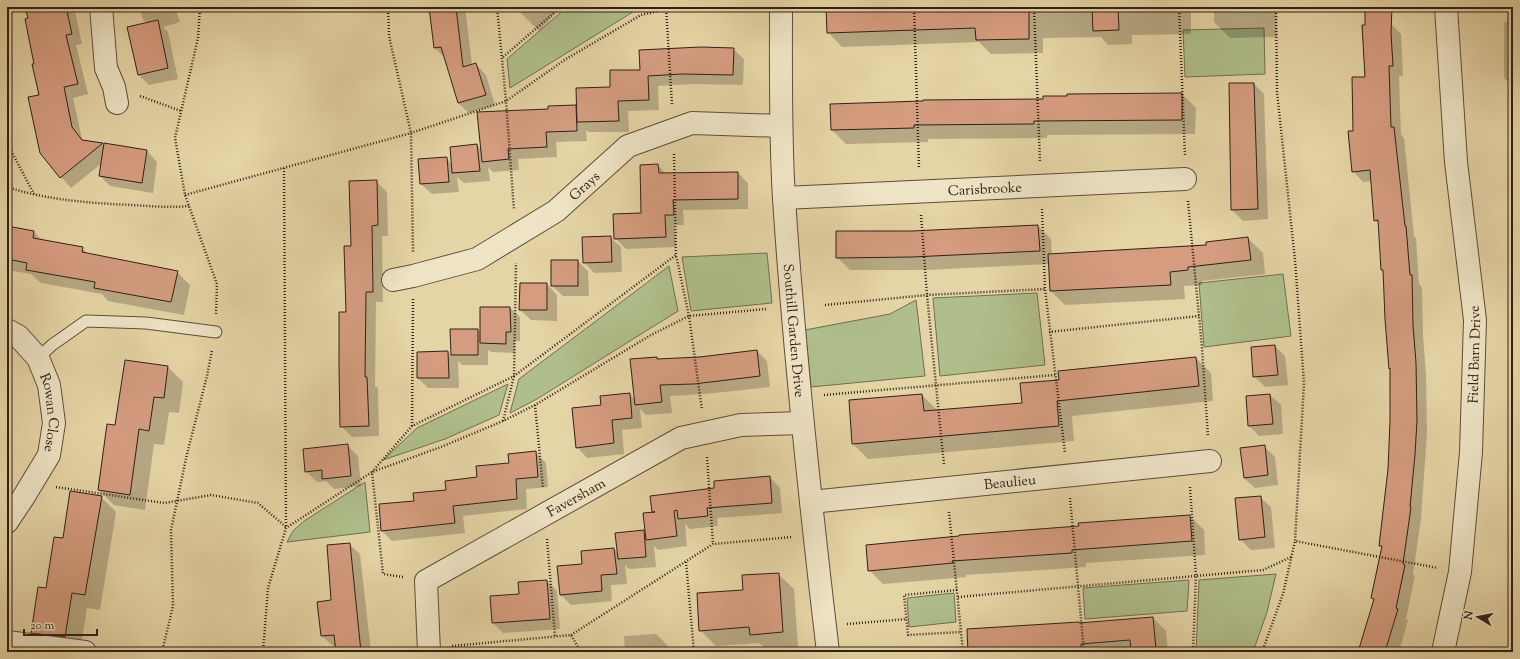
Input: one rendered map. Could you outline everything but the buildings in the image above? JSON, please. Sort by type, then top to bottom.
[{"type":"street","points":[[101,7],[106,68],[116,95]]},
{"type":"street","name":"Southill Garden Drive","points":[[781,7],[781,126],[784,198],[802,423],[828,652]]},
{"type":"street","name":"Field Barn Drive","points":[[1443,652],[1460,572],[1471,452],[1476,320],[1456,162],[1446,7]]},
{"type":"street","name":"Grays","points":[[403,278],[477,259],[556,212],[628,146],[692,123],[781,126]]},
{"type":"street","name":"Carisbrooke","points":[[784,198],[1185,179]]},
{"type":"street","name":"Rowan Close","points":[[7,330],[18,336],[38,358],[49,385],[54,423],[49,454],[7,522]]},
{"type":"street","name":"Faversham","points":[[426,581],[680,438],[741,425],[802,423]]},
{"type":"street","name":"Beaulieu","points":[[811,502],[1210,461]]},
{"type":"street","points":[[426,581],[429,650]]},
{"type":"street","points":[[7,642],[85,652]]},
{"type":"lane","points":[[38,358],[52,345],[86,321],[146,323],[216,332]]},
{"type":"path","points":[[162,652],[173,606],[171,530],[176,502],[207,376],[216,332],[217,284],[185,196],[175,138],[198,38],[200,7]]},
{"type":"path","points":[[388,7],[389,36],[411,133],[403,278],[412,426]]},
{"type":"path","points":[[497,7],[516,235],[514,376],[503,421]]},
{"type":"path","points":[[502,57],[561,7]]},
{"type":"path","points":[[914,7],[919,192],[926,295],[963,652]]},
{"type":"path","points":[[1034,7],[1045,289],[1068,476],[1084,652]]},
{"type":"path","points":[[1179,7],[1185,179],[1199,316],[1210,461]]},
{"type":"path","points":[[1262,652],[1283,594],[1295,542],[1304,383],[1295,260],[1277,92],[1276,7]]},
{"type":"path","points":[[185,196],[411,133],[506,101],[566,59],[641,14],[667,9],[698,8]]},
{"type":"path","points":[[116,95],[181,111]]},
{"type":"path","points":[[7,143],[35,194]]},
{"type":"path","points":[[262,652],[268,588],[286,528],[284,168]]},
{"type":"path","points":[[7,187],[60,199],[104,204],[175,207],[189,206]]},
{"type":"path","points":[[426,581],[383,574],[372,472],[412,426],[514,376],[676,255],[689,316]]},
{"type":"path","points":[[825,305],[926,295],[1045,289]]},
{"type":"path","points":[[286,528],[372,472],[441,447],[503,421],[536,405],[651,335],[689,316],[766,309]]},
{"type":"path","points":[[1050,332],[1199,316]]},
{"type":"path","points":[[800,397],[1055,375]]},
{"type":"path","points":[[1188,464],[1196,576],[1193,652]]},
{"type":"path","points":[[34,480],[63,488],[164,503],[211,495],[258,503],[286,528]]},
{"type":"path","points":[[429,650],[571,635],[713,544],[814,535]]},
{"type":"path","points":[[1295,542],[1460,572]]},
{"type":"path","points":[[958,597],[1263,570],[1291,557]]},
{"type":"path","points":[[686,562],[694,652]]},
{"type":"path","points":[[957,590],[904,595],[908,635],[961,632]]},
{"type":"path","points":[[825,625],[907,619]]},
{"type":"path","points":[[571,635],[580,652]]},
{"type":"green space","points":[[567,7],[641,7],[510,88],[507,59]]},
{"type":"green space","points":[[1264,28],[1265,74],[1185,77],[1183,30]]},
{"type":"green space","points":[[767,253],[772,303],[691,311],[682,257]]},
{"type":"green space","points":[[669,266],[678,311],[537,399],[510,413],[519,379]]},
{"type":"green space","points":[[1283,274],[1291,336],[1204,347],[1199,283]]},
{"type":"green space","points":[[1037,293],[1045,365],[940,376],[933,298]]},
{"type":"green space","points":[[916,300],[925,376],[811,387],[805,330],[890,314]]},
{"type":"green space","points":[[508,384],[499,415],[445,439],[383,460],[417,428]]},
{"type":"green space","points":[[365,482],[370,532],[287,542],[293,531],[304,521]]},
{"type":"green space","points":[[1276,574],[1267,612],[1253,652],[1196,652],[1199,580]]},
{"type":"green space","points":[[1189,580],[1187,611],[1085,619],[1083,588]]},
{"type":"green space","points":[[954,593],[956,622],[909,627],[907,598]]}]
